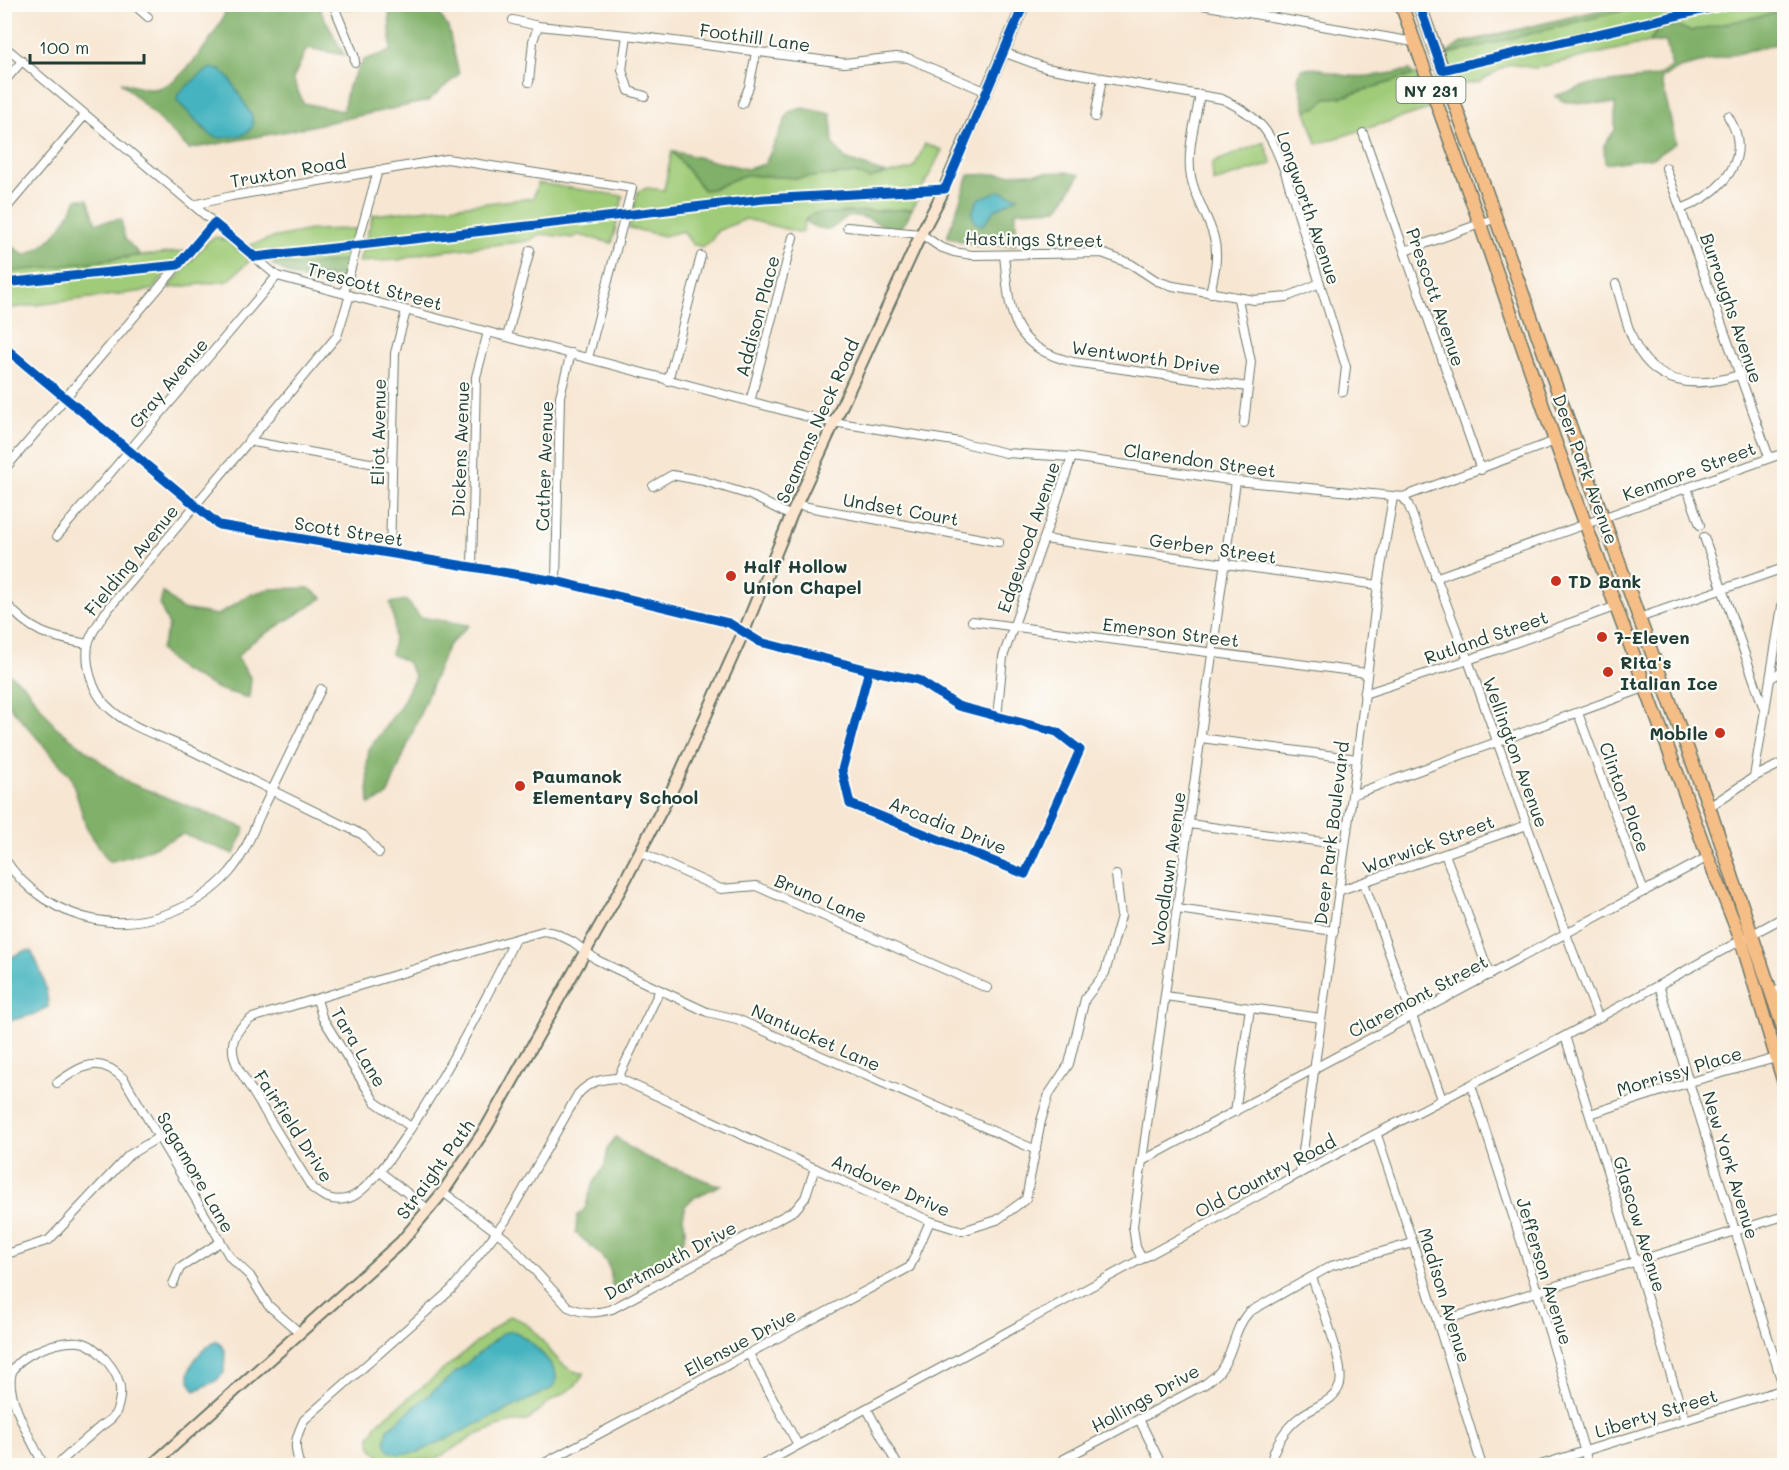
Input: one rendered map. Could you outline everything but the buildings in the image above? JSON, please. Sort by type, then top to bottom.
[{"type":"main road","name":"Seamans Neck Road","points":[[640,852],[677,780],[744,631],[791,516],[921,234],[941,196],[1024,4]]},
{"type":"main road","name":"Deer Park Avenue","points":[[1401,4],[1555,441],[1708,857],[1747,937],[1772,994],[1785,1031]]},
{"type":"main road","name":"Deer Park Avenue","points":[[1419,4],[1638,618],[1709,807],[1747,937],[1776,1058],[1785,1083]]},
{"type":"main road","name":"Straight Path","points":[[151,1466],[401,1242],[429,1210],[486,1128],[640,852]]},
{"type":"street","points":[[133,4],[148,17]]},
{"type":"street","points":[[333,4],[355,62]]},
{"type":"street","points":[[1196,4],[1414,42]]},
{"type":"street","name":"Foothill Lane","points":[[513,20],[538,26],[844,63],[896,57],[908,58],[987,92]]},
{"type":"street","points":[[529,81],[533,41],[538,26]]},
{"type":"street","points":[[627,35],[622,70],[629,91],[645,96]]},
{"type":"street","points":[[4,46],[193,205]]},
{"type":"street","name":"Longworth Avenue","points":[[1003,52],[1046,68],[1222,99],[1240,108],[1265,127],[1274,142],[1346,367],[1343,392]]},
{"type":"street","points":[[742,104],[749,87],[756,53]]},
{"type":"street","points":[[4,82],[22,61]]},
{"type":"street","points":[[1095,117],[1102,78]]},
{"type":"street","points":[[1200,94],[1190,167],[1195,193],[1215,239],[1216,267],[1210,293]]},
{"type":"street","points":[[4,211],[85,115]]},
{"type":"street","points":[[1681,209],[1698,203],[1712,193],[1725,180],[1733,166],[1737,146],[1736,134],[1728,116]]},
{"type":"street","name":"Prescott Avenue","points":[[1363,133],[1481,470]]},
{"type":"street","name":"Truxton Road","points":[[193,205],[447,159],[632,188],[588,358]]},
{"type":"street","name":"Burroughs Avenue","points":[[1666,168],[1769,457]]},
{"type":"street","name":"Fielding Avenue","points":[[378,170],[337,336],[105,613],[88,644],[88,662],[94,685],[105,704],[116,713],[150,732],[363,835],[379,853]]},
{"type":"street","name":"Trescott Street","points":[[193,205],[277,276],[588,358]]},
{"type":"street","points":[[1405,251],[1496,218]]},
{"type":"street","points":[[4,470],[214,222]]},
{"type":"street","points":[[847,227],[921,234]]},
{"type":"street","name":"Hastings Street","points":[[921,234],[940,247],[972,255],[1102,253],[1131,264],[1158,280],[1238,299],[1269,300],[1287,297],[1320,283]]},
{"type":"street","name":"Addison Place","points":[[750,402],[793,237]]},
{"type":"street","points":[[507,337],[530,250]]},
{"type":"street","name":"Wentworth Drive","points":[[1004,255],[1010,308],[1022,334],[1037,349],[1054,358],[1073,362],[1248,387]]},
{"type":"street","points":[[668,381],[701,256]]},
{"type":"street","name":"Gray Avenue","points":[[57,536],[277,276]]},
{"type":"street","points":[[1616,284],[1638,350],[1648,363],[1660,372],[1675,380],[1692,384],[1724,380],[1739,375]]},
{"type":"street","points":[[1238,299],[1251,363],[1244,423]]},
{"type":"street","name":"Eliot Avenue","points":[[390,554],[395,353],[406,311]]},
{"type":"street","name":"Dickens Avenue","points":[[472,568],[476,377],[488,332]]},
{"type":"street","name":"Scott Street","points":[[4,347],[219,525],[556,581],[729,623],[744,631]]},
{"type":"street","name":"Cather Avenue","points":[[556,581],[560,396],[571,354]]},
{"type":"street","points":[[588,358],[820,420],[835,421]]},
{"type":"street","name":"Clarendon Street","points":[[835,421],[960,442],[1006,453],[1072,457],[1236,481],[1393,497],[1403,497],[1555,441]]},
{"type":"street","points":[[249,441],[392,467]]},
{"type":"street","name":"Kenmore Street","points":[[1435,578],[1785,453]]},
{"type":"street","name":"Edgewood Avenue","points":[[998,718],[1003,657],[1072,457]]},
{"type":"street","points":[[652,486],[672,475],[704,481],[750,495],[791,516]]},
{"type":"street","name":"Woodlawn Avenue","points":[[1142,1259],[1136,1247],[1133,1226],[1236,481]]},
{"type":"street","points":[[1687,488],[1700,525]]},
{"type":"street","name":"Deer Park Boulevard","points":[[1300,1173],[1357,759],[1378,585],[1393,497]]},
{"type":"street","name":"Wellington Avenue","points":[[1403,497],[1408,504],[1468,660],[1598,1017]]},
{"type":"street","name":"Undset Court","points":[[797,505],[999,542]]},
{"type":"street","points":[[1704,537],[1764,711]]},
{"type":"street","name":"Gerber Street","points":[[1044,539],[1378,585]]},
{"type":"street","points":[[1638,618],[1785,568]]},
{"type":"street","points":[[1754,777],[1785,594]]},
{"type":"street","points":[[4,601],[17,616],[35,629],[55,638],[88,644]]},
{"type":"street","name":"Rutland Street","points":[[1364,694],[1468,660],[1617,606]]},
{"type":"street","name":"Emerson Street","points":[[972,621],[1367,673]]},
{"type":"street","name":"Arcadia Drive","points":[[744,631],[760,642],[918,680],[958,706],[1057,732],[1080,750],[1025,874],[850,804],[843,770],[869,670]]},
{"type":"street","points":[[1771,678],[1785,670]]},
{"type":"street","points":[[1352,795],[1647,687]]},
{"type":"street","points":[[4,858],[24,883],[37,894],[63,910],[85,918],[121,922],[151,918],[180,909],[201,897],[229,873],[246,847],[321,689]]},
{"type":"street","name":"Clinton Place","points":[[1578,713],[1644,892]]},
{"type":"street","points":[[1201,738],[1357,759]]},
{"type":"street","points":[[1709,807],[1754,777],[1785,762]]},
{"type":"street","points":[[1189,824],[1344,845]]},
{"type":"street","name":"Warwick Street","points":[[1338,891],[1527,825]]},
{"type":"street","name":"Bruno Lane","points":[[640,852],[721,889],[756,886],[987,988]]},
{"type":"street","points":[[1445,854],[1490,975]]},
{"type":"street","name":"Claremont Street","points":[[1142,1161],[1708,857]]},
{"type":"street","name":"Andover Drive","points":[[618,1078],[930,1221],[962,1231],[997,1220],[1026,1199],[1049,1094],[1069,1064],[1085,999],[1105,973],[1121,916],[1116,875]]},
{"type":"street","points":[[1364,883],[1442,1099]]},
{"type":"street","points":[[1177,909],[1334,931]]},
{"type":"street","name":"Old Country Road","points":[[760,1466],[1300,1173],[1565,1036],[1785,916]]},
{"type":"street","name":"Fairfield Drive","points":[[515,939],[428,1101],[379,1171],[361,1192],[350,1198],[336,1200],[323,1197],[312,1188],[238,1068],[232,1054],[234,1039],[242,1025],[252,1018],[317,999],[515,939],[543,931],[555,933],[573,942],[585,952]]},
{"type":"street","name":"Nantucket Lane","points":[[585,952],[597,960],[707,1012],[737,1019],[1036,1150]]},
{"type":"street","name":"New York Avenue","points":[[1659,985],[1785,1389]]},
{"type":"street","points":[[1772,994],[1785,987]]},
{"type":"street","points":[[300,1466],[295,1450],[296,1436],[304,1420],[452,1289],[488,1241],[497,1233],[578,1094],[587,1084],[602,1079],[618,1078],[660,990]]},
{"type":"street","points":[[1165,996],[1321,1018]]},
{"type":"street","name":"Tara Lane","points":[[317,999],[322,1017],[375,1102],[411,1127]]},
{"type":"street","points":[[1235,1112],[1250,1008]]},
{"type":"street","name":"Glascow Avenue","points":[[1565,1036],[1685,1420]]},
{"type":"street","name":"Morrissy Place","points":[[1590,1114],[1690,1082],[1776,1058]]},
{"type":"street","name":"Sagamore Lane","points":[[57,1083],[88,1065],[102,1064],[124,1079],[230,1257],[250,1276],[268,1305],[300,1333]]},
{"type":"street","name":"Jefferson Avenue","points":[[1471,1085],[1537,1291],[1589,1466]]},
{"type":"street","name":"Madison Avenue","points":[[1377,1135],[1413,1242],[1482,1466]]},
{"type":"street","points":[[4,1256],[49,1240],[129,1155],[159,1137]]},
{"type":"street","name":"Dartmouth Drive","points":[[443,1192],[506,1239],[568,1307],[582,1313],[596,1314],[612,1309],[795,1210],[805,1198],[815,1168]]},
{"type":"street","points":[[379,1171],[429,1210]]},
{"type":"street","points":[[1438,1322],[1785,1216]]},
{"type":"street","name":"Ellensue Drive","points":[[539,1466],[910,1267],[930,1221]]},
{"type":"street","points":[[173,1284],[180,1268],[220,1242]]},
{"type":"street","name":"Hollings Drive","points":[[1060,1466],[1064,1459],[1205,1384],[1219,1373],[1241,1321],[1249,1312],[1331,1266],[1413,1242]]},
{"type":"street","points":[[1270,1466],[1273,1451],[1283,1432],[1301,1416],[1333,1397],[1340,1384],[1340,1365],[1312,1277]]},
{"type":"street","points":[[44,1466],[12,1398],[10,1384],[12,1371],[19,1361],[29,1354],[72,1340],[96,1348],[119,1383],[119,1399],[115,1415],[56,1466]]},
{"type":"street","points":[[749,1354],[798,1445]]},
{"type":"street","name":"Liberty Street","points":[[1537,1466],[1785,1389]]},
{"type":"street","points":[[867,1409],[898,1466]]},
{"type":"street","points":[[1139,1419],[1162,1466]]},
{"type":"green space","points":[[228,4],[304,4],[319,8],[344,55],[307,48],[293,79],[303,103],[343,111],[348,86],[364,60],[391,51],[389,8],[343,8],[342,5],[433,5],[448,27],[459,74],[428,101],[283,132],[189,149],[121,82],[152,89],[171,82],[201,52],[211,39]],"holes":[[[222,71],[239,95],[205,130],[177,101]]]},
{"type":"green space","points":[[1621,5],[1645,5],[1445,55],[1461,43]]},
{"type":"green space","points":[[1645,5],[1784,5],[1784,11],[1691,31],[1659,28],[1649,42],[1535,68],[1509,64],[1479,82],[1459,85],[1445,55]]},
{"type":"green space","points":[[1784,11],[1784,42],[1680,68],[1661,78],[1676,143],[1654,157],[1605,164],[1604,145],[1615,130],[1615,104],[1565,102],[1555,96],[1591,84],[1656,77],[1672,67],[1666,42],[1649,42],[1659,28],[1675,26],[1691,31]]},
{"type":"green space","points":[[1318,68],[1343,75],[1364,77],[1410,70],[1413,75],[1342,97],[1326,98],[1319,106],[1306,111],[1298,78],[1301,69]]},
{"type":"green space","points":[[1416,74],[1429,109],[1317,144],[1306,111],[1319,106],[1326,98],[1342,97]]},
{"type":"green space","points":[[803,108],[831,114],[833,144],[845,159],[885,173],[869,179],[856,173],[797,178],[746,175],[715,188],[704,190],[672,151],[747,169],[765,164],[789,112]]},
{"type":"green space","points":[[1264,142],[1272,164],[1213,182],[1212,163]]},
{"type":"green space","points":[[925,144],[942,150],[912,209],[812,214],[805,220],[802,233],[746,219],[717,231],[711,241],[702,247],[692,244],[683,231],[664,236],[629,228],[638,191],[647,188],[664,190],[672,151],[703,190],[709,190],[746,175],[797,178],[856,173],[869,179],[914,168]]},
{"type":"green space","points":[[1066,172],[1080,175],[1058,209],[1016,211],[1016,245],[977,246],[947,237],[969,175]],"holes":[[[999,191],[1017,197],[995,210],[982,226]]]},
{"type":"green space","points":[[538,183],[623,196],[612,243],[578,235],[573,238],[541,234],[528,241],[425,253],[399,260],[359,262],[373,215],[533,198]]},
{"type":"green space","points":[[77,199],[88,199],[96,223],[121,219],[125,239],[140,255],[5,272],[5,242],[25,255],[35,251],[57,233]]},
{"type":"green space","points":[[912,209],[905,223],[899,228],[885,226],[857,216],[845,218],[828,229],[817,227],[805,220],[812,214]]},
{"type":"green space","points":[[357,229],[342,290],[291,276],[248,246],[272,238],[311,230]]},
{"type":"green space","points":[[216,237],[226,240],[250,260],[228,281],[168,288],[209,240]]},
{"type":"green space","points":[[185,251],[152,290],[5,309],[4,272]]},
{"type":"green space","points":[[350,261],[347,272],[319,277],[291,273],[273,265],[280,263],[299,266]]},
{"type":"green space","points":[[309,588],[323,598],[252,642],[237,657],[251,679],[249,698],[218,689],[180,669],[160,650],[169,626],[160,605],[163,592],[181,609],[218,615],[249,595],[269,589]]},
{"type":"green space","points":[[406,600],[420,617],[469,625],[447,647],[387,796],[369,804],[367,765],[369,749],[400,707],[415,677],[407,662],[391,654],[395,628],[390,603]]},
{"type":"green space","points":[[4,670],[24,685],[55,726],[127,782],[245,828],[234,854],[183,834],[141,853],[109,862],[87,829],[71,777],[5,701]]},
{"type":"green space","points":[[616,1137],[632,1150],[648,1158],[721,1185],[693,1198],[685,1206],[684,1239],[671,1263],[614,1290],[610,1270],[604,1259],[576,1233],[577,1216],[585,1209],[592,1186],[605,1165],[608,1147]]},
{"type":"green space","points":[[509,1316],[521,1320],[531,1328],[564,1365],[573,1371],[584,1373],[574,1387],[546,1404],[529,1420],[508,1423],[476,1435],[436,1459],[388,1461],[381,1458],[371,1447],[370,1437],[377,1424]]},
{"type":"water","points":[[211,68],[222,71],[230,79],[252,116],[253,126],[243,135],[221,138],[212,136],[177,101],[178,94]]},
{"type":"water","points":[[999,191],[1018,197],[995,210],[982,226],[974,221],[972,212],[978,199]]},
{"type":"water","points":[[24,951],[31,951],[37,964],[45,986],[48,1007],[32,1015],[5,1022],[5,960]]},
{"type":"water","points":[[513,1331],[532,1344],[554,1370],[556,1378],[551,1389],[419,1452],[398,1454],[389,1451],[385,1442],[388,1429],[503,1333]]},
{"type":"water","points":[[217,1341],[225,1350],[224,1373],[216,1381],[195,1391],[189,1376],[193,1362]]},
{"type":"cycle path","points":[[4,283],[178,265],[214,223],[255,257],[764,199],[945,189],[1024,4]]},
{"type":"cycle path","points":[[1419,4],[1442,70],[1727,4]]},
{"type":"cycle path","points":[[4,347],[219,525],[556,581],[729,623],[760,642],[918,680],[958,706],[1057,732],[1080,750],[1025,874],[850,804],[842,770],[869,670]]},
{"type":"place","name":"Half Hollow Union Chapel","points":[[731,576]]},
{"type":"place","name":"TD Bank","points":[[1556,581]]},
{"type":"place","name":"7-Eleven","points":[[1602,637]]},
{"type":"place","name":"Rita's Italian Ice","points":[[1608,672]]},
{"type":"place","name":"Mobile","points":[[1720,733]]},
{"type":"place","name":"Paumanok Elementary School","points":[[520,786]]}]
